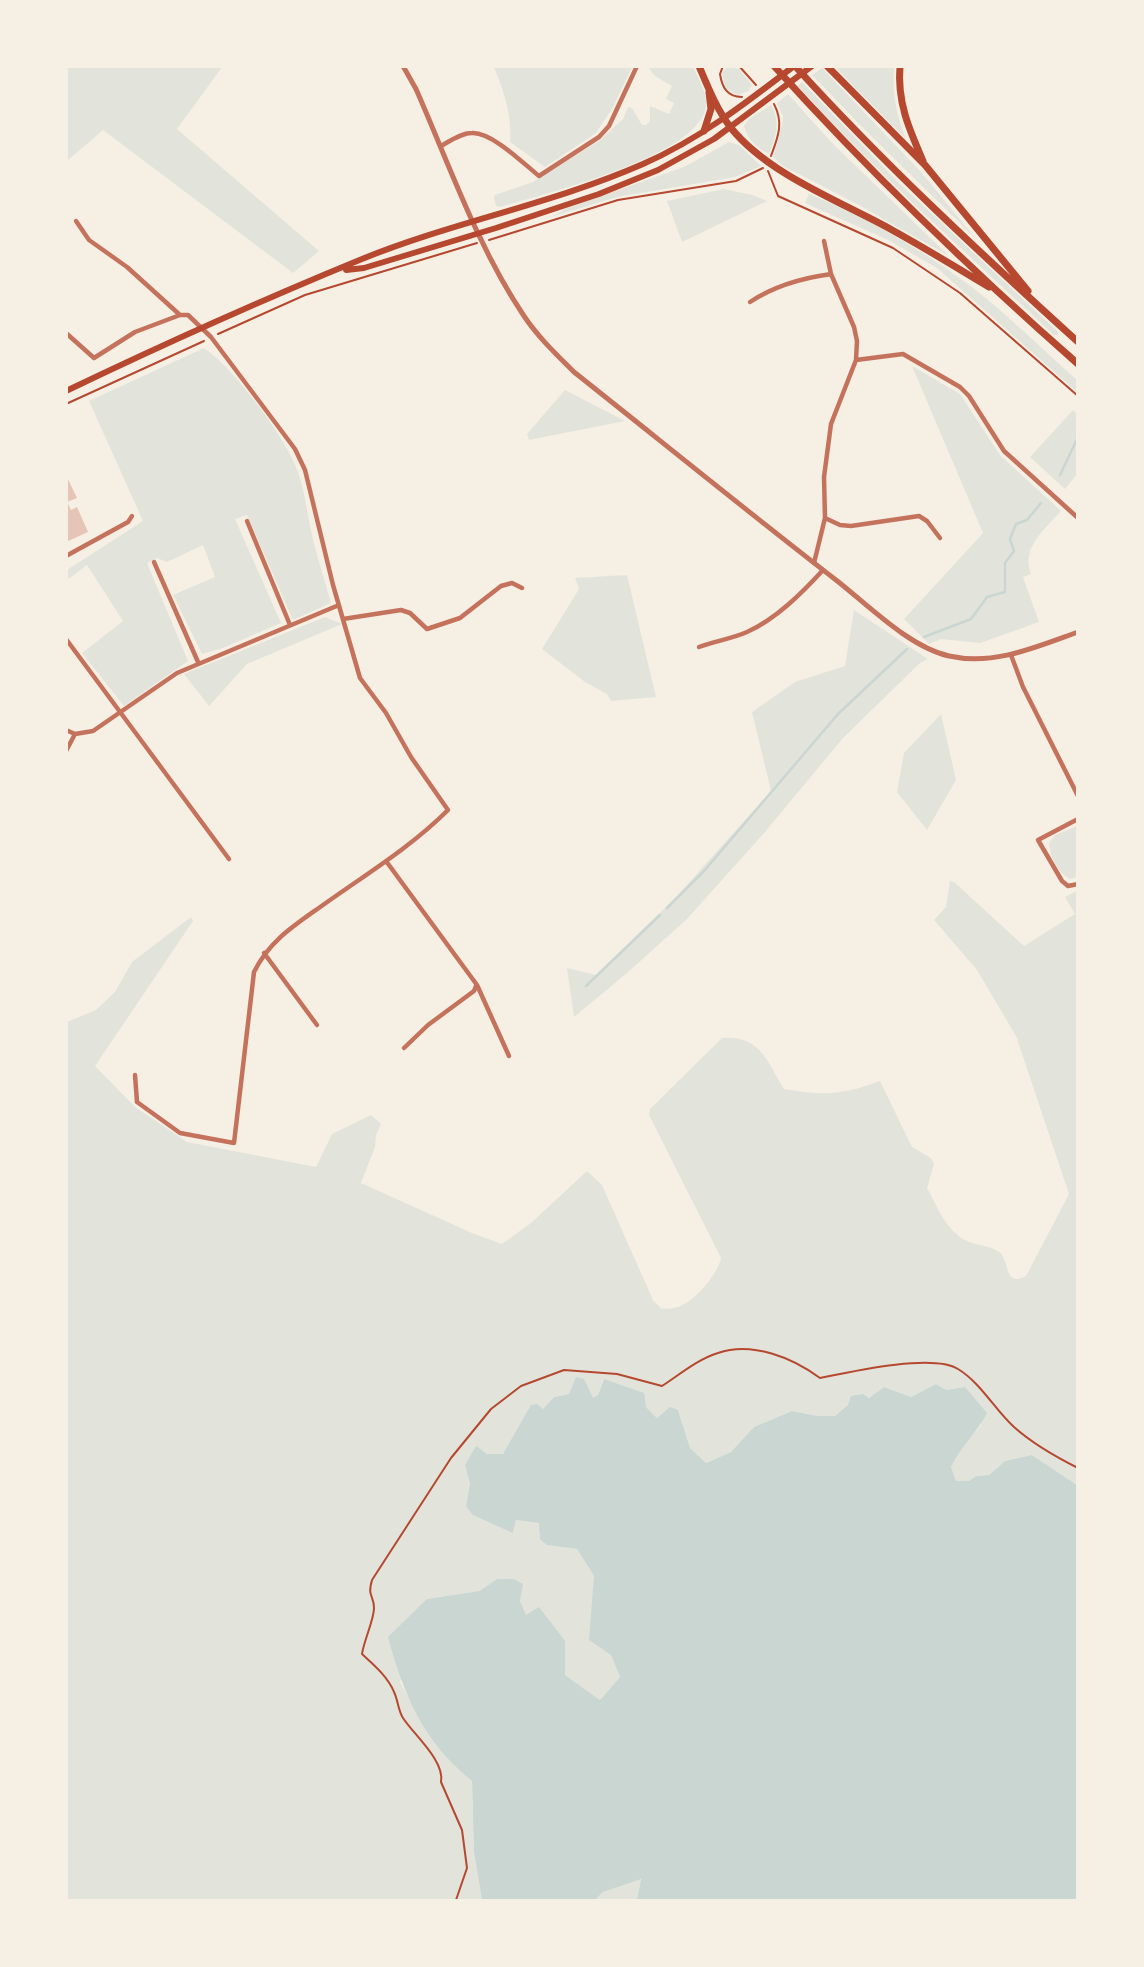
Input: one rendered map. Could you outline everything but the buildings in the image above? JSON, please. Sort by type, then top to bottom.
[{"type":"highway","points":[[699,66],[724,118],[758,154],[780,170],[900,234],[1002,295]]},
{"type":"highway","points":[[774,66],[872,170],[1077,364]]},
{"type":"highway","points":[[794,66],[939,215],[1077,342]]},
{"type":"highway","points":[[827,66],[925,165],[1044,311]]},
{"type":"highway","points":[[900,66],[898,90],[903,114],[925,165]]},
{"type":"highway","points":[[704,131],[710,109],[708,88]]},
{"type":"main road","points":[[66,391],[202,326],[361,260],[631,169],[704,131],[794,66]]},
{"type":"main road","points":[[337,271],[364,268],[479,233],[632,181],[691,153],[731,128],[811,66]]},
{"type":"street","points":[[403,66],[483,242],[524,316],[545,343],[574,372],[905,634],[935,652],[958,658],[978,659],[1011,655],[1077,632]]},
{"type":"street","points":[[441,146],[464,134],[480,134],[503,147],[539,176],[599,136],[608,126],[637,66]]},
{"type":"street","points":[[76,221],[89,240],[127,267],[180,315]]},
{"type":"street","points":[[814,563],[825,517],[824,477],[831,424],[856,360],[857,341],[854,327],[831,274],[824,241]]},
{"type":"street","points":[[750,302],[767,291],[813,276],[831,274]]},
{"type":"street","points":[[66,333],[94,358],[135,332],[180,315],[188,315],[202,326],[284,432],[305,470],[360,678],[386,713],[411,757],[447,810],[386,861],[316,910],[264,953],[254,972],[234,1143],[180,1133],[137,1102],[135,1075]]},
{"type":"street","points":[[856,360],[903,354],[960,387],[969,396],[1004,451],[1077,518]]},
{"type":"street","points":[[66,556],[128,522],[132,516]]},
{"type":"street","points":[[825,517],[840,525],[851,526],[919,516],[927,521],[940,538]]},
{"type":"street","points":[[247,521],[290,625]]},
{"type":"street","points":[[154,562],[198,662]]},
{"type":"street","points":[[699,647],[734,637],[763,624],[823,570]]},
{"type":"street","points":[[343,620],[401,610],[410,613],[427,629],[460,618],[501,586],[512,583],[522,588]]},
{"type":"street","points":[[66,730],[75,734],[93,732],[177,673],[198,662],[339,606]]},
{"type":"street","points":[[66,639],[229,859]]},
{"type":"street","points":[[1011,655],[1023,687],[1077,796]]},
{"type":"street","points":[[66,751],[75,734]]},
{"type":"street","points":[[1077,819],[1038,840],[1062,881],[1068,886],[1077,884]]},
{"type":"street","points":[[386,861],[477,985],[509,1056]]},
{"type":"street","points":[[264,953],[317,1025]]},
{"type":"street","points":[[404,1048],[474,991],[477,985]]},
{"type":"path","points":[[723,66],[720,74],[726,91],[734,96],[745,95]]},
{"type":"path","points":[[739,66],[760,89]]},
{"type":"path","points":[[767,97],[774,105],[780,121],[777,139],[767,166],[778,196],[865,234],[960,293],[1077,396]]},
{"type":"path","points":[[219,333],[305,295],[618,200],[736,181],[767,166]]},
{"type":"path","points":[[66,404],[205,340]]},
{"type":"path","points":[[456,1900],[467,1868],[462,1830],[441,1782],[442,1775],[430,1751],[402,1716],[394,1690],[362,1654],[374,1608],[368,1592],[372,1580],[451,1458],[491,1409],[520,1387],[564,1370],[617,1374],[662,1386],[718,1352],[739,1350],[761,1351],[802,1364],[820,1378],[888,1364],[941,1364],[957,1368],[1014,1428],[1052,1455],[1077,1468]]},
{"type":"shaded area","points":[[67,66],[222,67],[177,129],[319,251],[293,273],[103,130],[67,161]]},
{"type":"shaded area","points":[[494,66],[632,67],[613,107],[596,133],[545,167],[510,142],[510,122]]},
{"type":"shaded area","points":[[648,67],[693,67],[706,97],[706,107],[697,125],[677,141],[649,157],[617,170],[550,193],[496,206],[495,195],[533,182],[599,141],[623,119],[628,107],[632,108],[642,125],[650,121],[650,106],[669,114],[674,103],[666,99],[672,86],[655,76]]},
{"type":"shaded area","points":[[727,67],[739,69],[752,85],[748,91],[738,95],[726,89],[722,73]]},
{"type":"shaded area","points":[[835,67],[894,67],[896,104],[906,139]]},
{"type":"shaded area","points":[[822,68],[921,172],[977,240],[812,75]]},
{"type":"shaded area","points":[[802,82],[896,180],[1058,332],[1058,335],[1054,335],[891,182],[798,86]]},
{"type":"shaded area","points":[[788,94],[831,142],[949,256],[783,166],[773,157],[783,121],[777,103]]},
{"type":"shaded area","points":[[771,105],[776,117],[776,130],[769,154],[753,143],[744,126],[749,119]]},
{"type":"shaded area","points":[[729,142],[739,145],[761,166],[735,177],[617,197],[551,217],[567,208],[684,167]]},
{"type":"shaded area","points":[[724,189],[767,201],[682,242],[667,201]]},
{"type":"shaded area","points":[[809,194],[891,234],[968,284],[1077,380],[1077,392],[937,268],[888,240],[805,203]]},
{"type":"shaded area","points":[[204,348],[244,387],[271,423],[292,458],[331,603],[293,620],[247,515],[235,519],[281,623],[202,654],[173,595],[215,577],[203,545],[167,562],[157,558],[147,563],[188,661],[124,706],[82,653],[123,621],[87,565],[67,580],[67,570],[143,521],[89,401]]},
{"type":"shaded area","points":[[912,366],[960,394],[1000,455],[1061,511],[1036,539],[1029,555],[1031,574],[1023,577],[1039,622],[980,643],[941,639],[929,644],[904,619],[983,533]]},
{"type":"shaded area","points":[[565,390],[625,421],[529,440],[527,434]]},
{"type":"shaded area","points":[[1073,410],[1077,414],[1077,474],[1065,489],[1030,457]]},
{"type":"shaded area","points":[[627,575],[656,697],[611,701],[607,694],[585,682],[542,649],[579,589],[575,578]]},
{"type":"shaded area","points":[[854,610],[928,659],[920,663],[843,738],[765,832],[687,919],[574,1017],[567,968],[596,975],[677,896],[771,791],[752,712],[795,682],[845,666]]},
{"type":"shaded area","points":[[325,617],[342,624],[247,664],[209,706],[184,674]]},
{"type":"shaded area","points":[[941,714],[956,780],[927,830],[897,792],[904,753]]},
{"type":"shaded area","points":[[1077,826],[1077,877],[1070,879],[1055,864],[1049,843],[1055,835]]},
{"type":"shaded area","points":[[950,881],[1024,946],[1075,914],[1065,897],[1077,891],[1077,1485],[1032,1455],[1006,1461],[989,1475],[976,1476],[969,1481],[956,1481],[951,1467],[956,1454],[981,1425],[965,1387],[946,1390],[936,1384],[911,1397],[884,1387],[869,1398],[848,1405],[835,1416],[792,1411],[754,1427],[731,1452],[706,1463],[690,1448],[678,1410],[657,1418],[646,1407],[603,1380],[598,1395],[593,1399],[569,1394],[554,1397],[503,1454],[487,1454],[476,1447],[465,1465],[470,1484],[466,1506],[513,1533],[516,1520],[540,1523],[547,1545],[577,1549],[594,1576],[593,1604],[620,1677],[600,1700],[565,1675],[565,1641],[526,1616],[520,1601],[497,1579],[479,1591],[427,1599],[400,1682],[440,1748],[472,1781],[474,1852],[482,1900],[67,1900],[67,1022],[96,1010],[115,992],[132,962],[191,917],[193,921],[95,1066],[135,1107],[187,1142],[316,1167],[332,1134],[371,1115],[381,1124],[361,1183],[502,1244],[531,1223],[587,1171],[602,1185],[653,1300],[662,1309],[676,1308],[698,1294],[721,1258],[649,1115],[650,1109],[722,1038],[735,1038],[754,1045],[761,1052],[784,1089],[833,1093],[880,1081],[912,1147],[931,1158],[934,1164],[927,1188],[948,1225],[967,1241],[999,1252],[1010,1276],[1019,1279],[1026,1276],[1069,1194],[1016,1036],[977,970],[934,920],[946,907]]},
{"type":"shaded area","points":[[576,1377],[584,1379],[593,1398],[598,1395],[604,1379],[644,1393],[646,1407],[657,1418],[670,1407],[678,1410],[690,1448],[706,1463],[731,1452],[754,1427],[792,1411],[835,1416],[848,1405],[851,1396],[863,1394],[869,1398],[884,1387],[911,1397],[936,1384],[946,1390],[965,1387],[987,1413],[951,1467],[956,1481],[969,1481],[976,1476],[989,1475],[1005,1461],[1032,1455],[1077,1485],[1077,1900],[637,1900],[641,1879],[603,1892],[595,1900],[482,1900],[474,1852],[472,1781],[440,1750],[418,1716],[401,1679],[388,1637],[427,1599],[479,1591],[497,1579],[514,1579],[523,1584],[520,1601],[526,1615],[539,1607],[565,1641],[565,1675],[600,1700],[620,1677],[611,1655],[589,1640],[594,1576],[577,1549],[547,1545],[540,1539],[539,1523],[516,1520],[513,1533],[473,1515],[466,1506],[470,1484],[465,1465],[476,1446],[487,1454],[503,1454],[531,1405],[537,1404],[543,1409],[554,1397],[569,1394]]},
{"type":"shaded area","points":[[641,1878],[637,1900],[595,1900],[603,1892]]},
{"type":"waterway","points":[[1060,475],[1078,437]]},
{"type":"waterway","points":[[924,637],[971,619],[987,597],[1005,592],[1005,563],[1014,551],[1010,539],[1016,524],[1027,520],[1041,503]]},
{"type":"waterway","points":[[667,908],[704,871],[838,714],[907,649]]},
{"type":"waterway","points":[[586,986],[660,915]]}]
